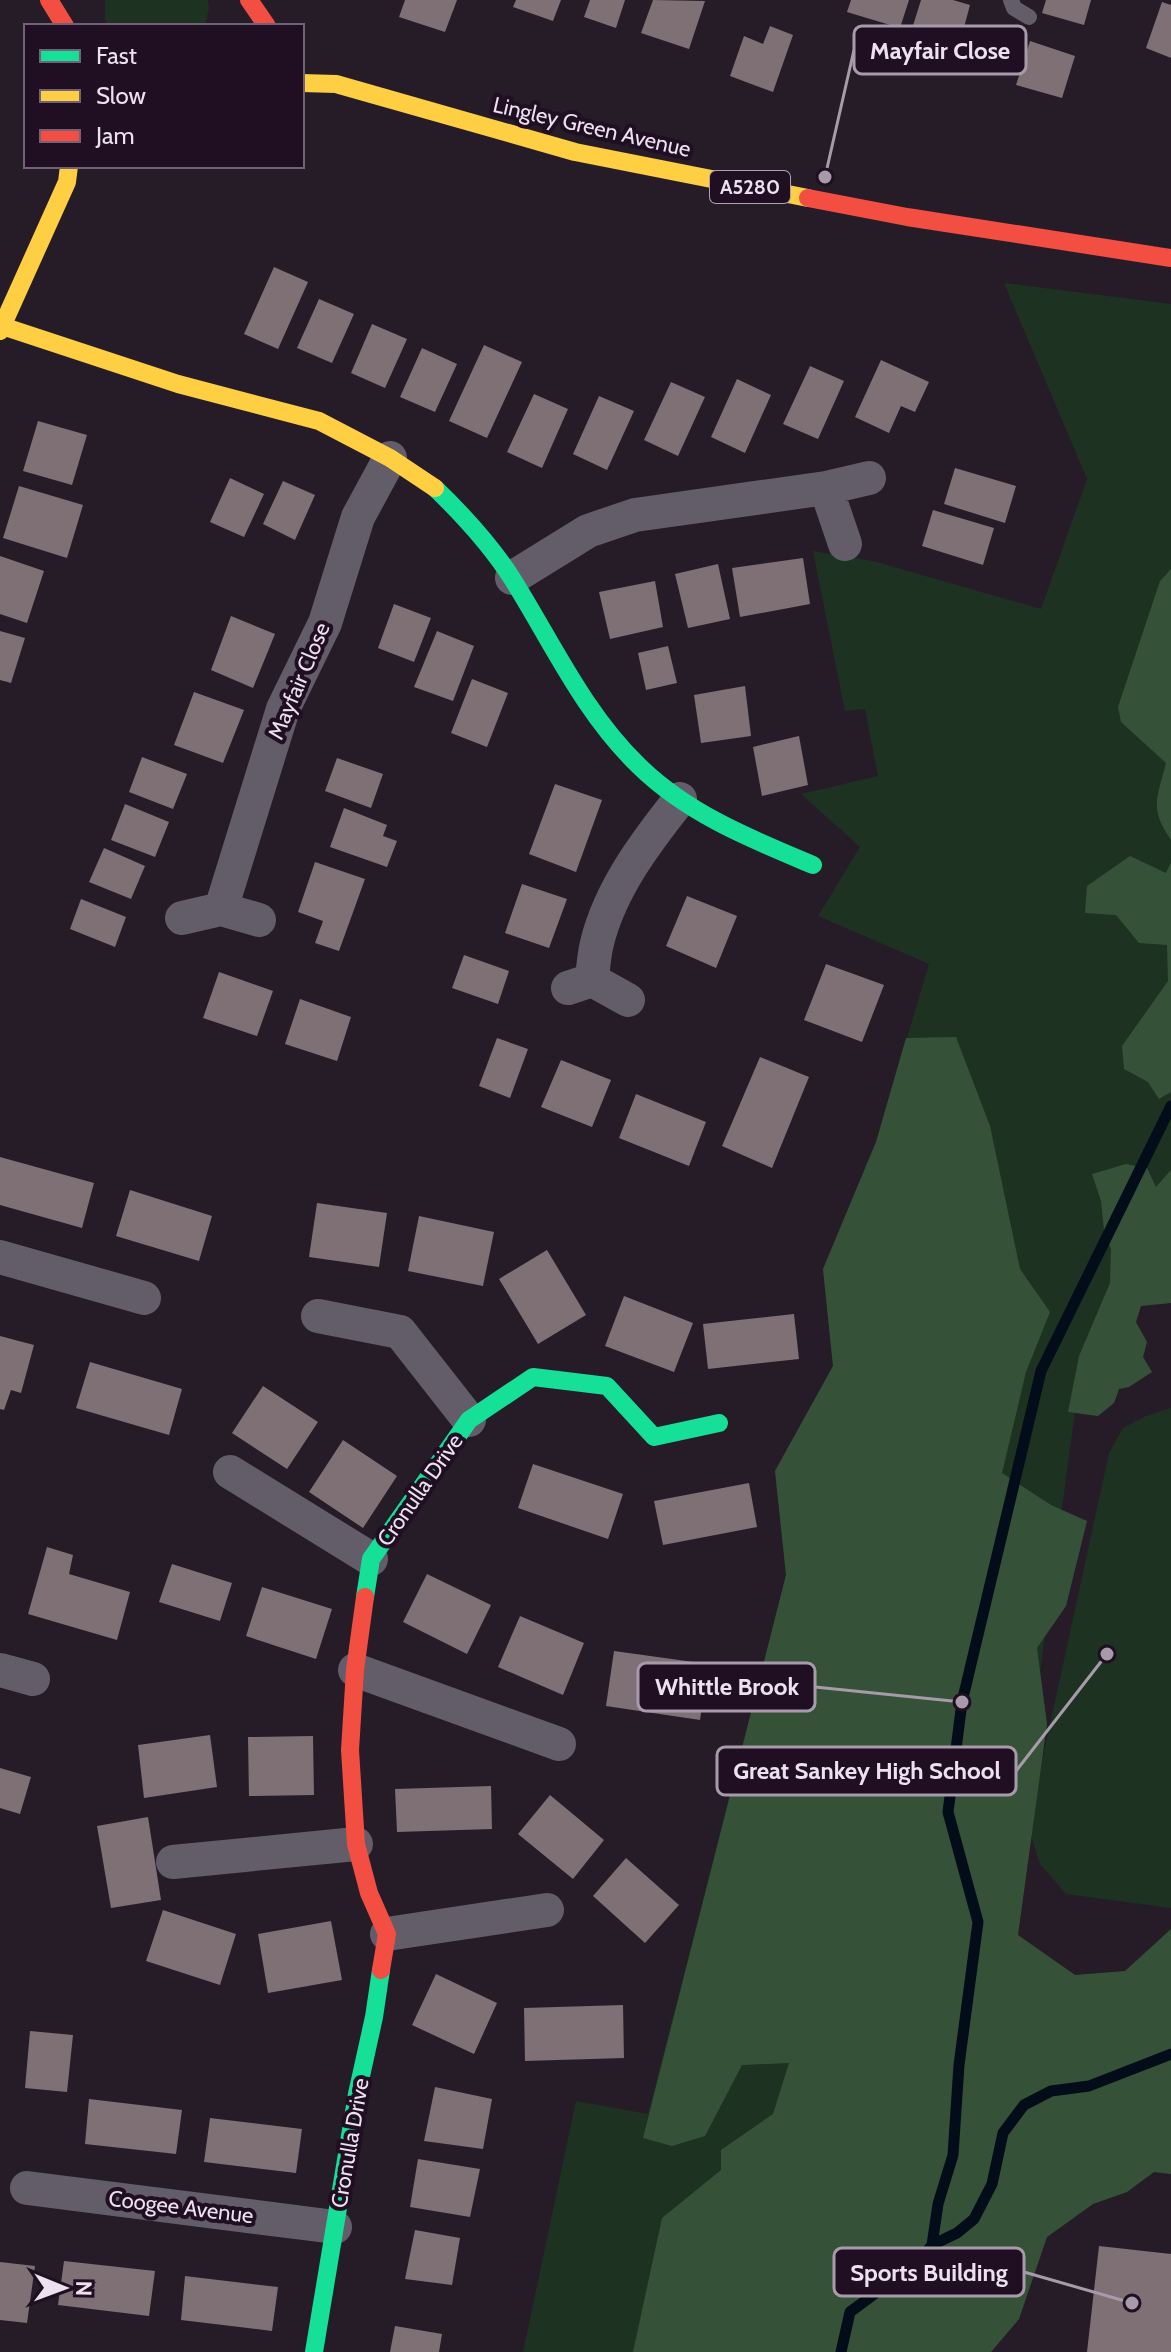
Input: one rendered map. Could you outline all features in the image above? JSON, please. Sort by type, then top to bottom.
[{"type":"street","points":[[49,0],[64,24]]},
{"type":"street","points":[[65,0],[65,24]]},
{"type":"street","points":[[241,0],[242,24]]},
{"type":"street","points":[[249,0],[266,24]]},
{"type":"street","name":"Lingley Green Avenue","points":[[313,66],[336,84]]},
{"type":"street","name":"Lingley Green Avenue","points":[[304,83],[336,84],[575,152],[907,217],[1171,258]]},
{"type":"street","points":[[68,174],[1,328],[178,384],[319,421],[390,458],[432,485],[474,526],[512,578],[587,705],[639,766],[680,799],[727,828],[813,865]]},
{"type":"street","name":"Mayfair Close","points":[[221,909],[283,709],[325,623],[358,517],[390,458]]},
{"type":"street","points":[[512,578],[588,531],[635,515],[826,488],[869,478]]},
{"type":"street","points":[[826,488],[845,544]]},
{"type":"street","points":[[628,1000],[580,984],[607,912],[644,844],[680,799]]},
{"type":"street","points":[[182,918],[221,909],[259,920]]},
{"type":"street","points":[[0,1257],[144,1298]]},
{"type":"street","name":"Cronulla Drive","points":[[318,1316],[400,1332],[469,1420]]},
{"type":"street","name":"Cronulla Drive","points":[[314,2352],[387,1934],[369,1893],[356,1844],[350,1750],[355,1670],[371,1559],[469,1420],[533,1377],[607,1386],[654,1437],[719,1423]]},
{"type":"street","name":"Cronulla Drive","points":[[230,1472],[371,1559]]},
{"type":"street","points":[[0,1670],[33,1679]]},
{"type":"street","points":[[355,1670],[559,1744]]},
{"type":"street","points":[[173,1862],[356,1844]]},
{"type":"street","points":[[387,1934],[547,1910]]},
{"type":"street","name":"Coogee Avenue","points":[[27,2188],[335,2227]]},
{"type":"lane","points":[[1011,0],[1014,8],[1029,17]]},
{"type":"green space","points":[[105,0],[208,0],[205,24],[107,24]]},
{"type":"green space","points":[[1004,283],[1171,304],[1171,1241],[1082,1359],[1003,1948],[914,2352],[523,2352],[576,2101],[648,2114],[786,1575],[775,1471],[833,1366],[823,1269],[876,1142],[929,964],[818,916],[860,847],[801,794],[878,776],[865,709],[845,711],[813,551],[873,561],[1041,609],[1087,479]]},
{"type":"green space","points":[[1171,569],[1171,840],[1157,811],[1166,763],[1121,722],[1118,707],[1160,581]]},
{"type":"green space","points":[[1130,856],[1166,873],[1171,862],[1171,1092],[1159,1099],[1148,1082],[1124,1069],[1122,1046],[1168,981],[1167,945],[1139,943],[1116,915],[1085,913],[1087,886]]},
{"type":"green space","points":[[956,1037],[990,1126],[1020,1269],[1050,1312],[1026,1372],[1002,1473],[1051,1505],[1087,1521],[1066,1606],[1037,1648],[1047,1724],[1018,1935],[1075,1975],[1125,1971],[1171,1929],[1171,2174],[1154,2172],[1127,2192],[1093,2204],[1047,2237],[1019,2319],[991,2352],[633,2352],[662,2218],[721,2170],[721,2150],[773,2114],[789,2063],[742,2065],[705,2136],[672,2146],[643,2138],[786,1575],[775,1471],[833,1366],[823,1269],[876,1142],[906,1038]]},
{"type":"green space","points":[[1126,1164],[1147,1168],[1156,1187],[1171,1170],[1171,1303],[1141,1306],[1136,1322],[1147,1342],[1143,1357],[1152,1372],[1129,1387],[1119,1389],[1114,1403],[1098,1416],[1068,1412],[1079,1356],[1110,1283],[1111,1249],[1092,1174]]},
{"type":"green space","points":[[1171,1408],[1171,1908],[1066,1894],[1040,1864],[1028,1826],[1109,1453],[1123,1428]]},
{"type":"building","points":[[405,0],[457,0],[445,32],[399,17]]},
{"type":"building","points":[[516,0],[561,0],[553,21],[513,7]]},
{"type":"building","points":[[590,0],[625,0],[616,28],[584,17]]},
{"type":"building","points":[[653,0],[705,1],[689,49],[641,33]]},
{"type":"building","points":[[851,0],[909,0],[900,28],[847,12]]},
{"type":"building","points":[[921,0],[953,0],[970,5],[959,46],[911,32]]},
{"type":"building","points":[[1046,0],[1091,0],[1084,25],[1042,13]]},
{"type":"building","points":[[1162,2],[1171,5],[1171,58],[1146,48]]},
{"type":"building","points":[[770,26],[793,35],[773,92],[730,76],[744,36],[763,44]]},
{"type":"building","points":[[1030,41],[1075,56],[1062,98],[1016,85]]},
{"type":"building","points":[[274,267],[308,282],[278,349],[244,334]]},
{"type":"building","points":[[319,299],[354,314],[332,363],[297,348]]},
{"type":"building","points":[[372,324],[407,339],[385,388],[351,373]]},
{"type":"building","points":[[484,345],[522,362],[487,438],[449,421]]},
{"type":"building","points":[[422,348],[457,364],[435,412],[400,397]]},
{"type":"building","points":[[881,360],[929,382],[915,412],[901,406],[889,433],[855,417]]},
{"type":"building","points":[[810,366],[844,381],[818,439],[783,424]]},
{"type":"building","points":[[737,379],[771,395],[745,453],[711,437]]},
{"type":"building","points":[[671,382],[705,397],[678,456],[644,440]]},
{"type":"building","points":[[534,394],[568,409],[542,468],[507,452]]},
{"type":"building","points":[[599,396],[634,411],[607,470],[573,454]]},
{"type":"building","points":[[38,421],[87,435],[72,485],[23,471]]},
{"type":"building","points":[[955,468],[1016,486],[1005,523],[944,504]]},
{"type":"building","points":[[230,478],[264,494],[244,537],[210,522]]},
{"type":"building","points":[[283,481],[315,495],[295,540],[263,524]]},
{"type":"building","points":[[19,486],[83,505],[67,558],[3,538]]},
{"type":"building","points":[[933,510],[994,528],[983,565],[922,546]]},
{"type":"building","points":[[0,556],[44,571],[27,623],[0,614]]},
{"type":"building","points":[[803,558],[810,604],[740,617],[732,568]]},
{"type":"building","points":[[718,564],[730,619],[688,628],[675,574]]},
{"type":"building","points":[[655,581],[663,627],[610,639],[599,592]]},
{"type":"building","points":[[394,604],[431,618],[414,662],[378,648]]},
{"type":"building","points":[[231,616],[275,634],[253,688],[211,670]]},
{"type":"building","points":[[0,631],[25,638],[11,683],[0,680]]},
{"type":"building","points":[[437,631],[474,646],[453,701],[414,687]]},
{"type":"building","points":[[668,646],[677,683],[646,690],[638,653]]},
{"type":"building","points":[[472,679],[508,693],[487,747],[451,733]]},
{"type":"building","points":[[745,686],[751,736],[701,743],[694,695]]},
{"type":"building","points":[[194,692],[244,710],[223,763],[174,745]]},
{"type":"building","points":[[799,736],[808,785],[762,796],[753,747]]},
{"type":"building","points":[[142,757],[187,774],[173,809],[129,792]]},
{"type":"building","points":[[337,758],[383,774],[371,808],[325,791]]},
{"type":"building","points":[[555,784],[602,800],[576,872],[529,854]]},
{"type":"building","points":[[125,804],[169,822],[155,857],[111,840]]},
{"type":"building","points":[[344,808],[387,825],[383,836],[397,841],[387,867],[330,847]]},
{"type":"building","points":[[104,848],[145,866],[131,899],[89,882]]},
{"type":"building","points":[[315,862],[365,879],[339,951],[315,943],[323,921],[298,912]]},
{"type":"building","points":[[522,884],[567,899],[549,948],[505,933]]},
{"type":"building","points":[[687,896],[737,916],[716,968],[666,946]]},
{"type":"building","points":[[81,899],[126,917],[115,947],[70,929]]},
{"type":"building","points":[[464,955],[509,971],[498,1004],[452,988]]},
{"type":"building","points":[[826,964],[884,985],[862,1042],[804,1020]]},
{"type":"building","points":[[219,972],[273,991],[257,1036],[203,1018]]},
{"type":"building","points":[[300,999],[351,1017],[337,1061],[285,1044]]},
{"type":"building","points":[[497,1038],[528,1049],[510,1098],[479,1086]]},
{"type":"building","points":[[760,1057],[809,1077],[772,1168],[722,1146]]},
{"type":"building","points":[[561,1060],[611,1080],[592,1127],[541,1107]]},
{"type":"building","points":[[636,1094],[706,1122],[689,1166],[619,1138]]},
{"type":"building","points":[[0,1157],[94,1183],[82,1228],[0,1205]]},
{"type":"building","points":[[130,1190],[212,1216],[199,1261],[116,1236]]},
{"type":"building","points":[[317,1203],[387,1213],[379,1267],[309,1257]]},
{"type":"building","points":[[419,1216],[494,1232],[483,1286],[408,1271]]},
{"type":"building","points":[[547,1250],[586,1315],[538,1344],[499,1279]]},
{"type":"building","points":[[624,1296],[693,1323],[674,1372],[605,1346]]},
{"type":"building","points":[[794,1314],[799,1359],[708,1369],[703,1324]]},
{"type":"building","points":[[0,1336],[34,1345],[21,1393],[11,1390],[4,1410],[0,1409]]},
{"type":"building","points":[[90,1362],[182,1389],[169,1435],[76,1408]]},
{"type":"building","points":[[263,1386],[318,1422],[287,1469],[232,1433]]},
{"type":"building","points":[[343,1440],[397,1476],[363,1528],[309,1492]]},
{"type":"building","points":[[533,1464],[623,1494],[608,1539],[518,1508]]},
{"type":"building","points":[[749,1483],[757,1527],[663,1545],[654,1501]]},
{"type":"building","points":[[47,1547],[73,1555],[69,1574],[130,1592],[117,1640],[28,1614]]},
{"type":"building","points":[[172,1564],[232,1583],[220,1621],[159,1602]]},
{"type":"building","points":[[427,1574],[491,1605],[467,1654],[403,1622]]},
{"type":"building","points":[[262,1587],[332,1609],[316,1659],[246,1636]]},
{"type":"building","points":[[520,1616],[584,1643],[563,1695],[498,1667]]},
{"type":"building","points":[[614,1651],[708,1664],[700,1720],[606,1706]]},
{"type":"building","points":[[210,1735],[217,1787],[144,1798],[138,1745]]},
{"type":"building","points":[[313,1736],[314,1795],[249,1796],[248,1737]]},
{"type":"building","points":[[0,1768],[31,1777],[20,1814],[0,1808]]},
{"type":"building","points":[[491,1786],[492,1829],[397,1832],[395,1789]]},
{"type":"building","points":[[550,1795],[604,1840],[573,1879],[518,1834]]},
{"type":"building","points":[[148,1817],[161,1900],[111,1908],[97,1826]]},
{"type":"building","points":[[626,1858],[679,1905],[645,1943],[593,1896]]},
{"type":"building","points":[[163,1910],[236,1934],[220,1985],[146,1961]]},
{"type":"building","points":[[331,1921],[342,1980],[268,1993],[258,1934]]},
{"type":"building","points":[[436,1974],[497,2003],[474,2054],[412,2025]]},
{"type":"building","points":[[623,2005],[624,2058],[525,2061],[524,2008]]},
{"type":"building","points":[[30,2031],[73,2035],[67,2092],[25,2088]]},
{"type":"building","points":[[435,2087],[492,2099],[483,2149],[424,2141]]},
{"type":"building","points":[[89,2099],[182,2110],[176,2154],[85,2144]]},
{"type":"building","points":[[210,2118],[302,2129],[296,2173],[204,2162]]},
{"type":"building","points":[[418,2159],[480,2169],[470,2217],[410,2207]]},
{"type":"building","points":[[415,2230],[460,2238],[452,2285],[405,2279]]},
{"type":"building","points":[[1099,2246],[1171,2254],[1171,2352],[1087,2352]]},
{"type":"building","points":[[64,2261],[155,2271],[149,2316],[58,2305]]},
{"type":"building","points":[[0,2262],[35,2266],[27,2323],[0,2320]]},
{"type":"building","points":[[185,2276],[278,2287],[272,2331],[181,2320]]},
{"type":"building","points":[[395,2326],[442,2334],[439,2352],[390,2352]]},
{"type":"waterway","points":[[841,2352],[850,2312],[919,2261],[932,2245],[938,2204],[953,2155],[959,2065],[978,1922],[948,1812],[962,1702],[1041,1371],[1171,1106]]},
{"type":"waterway","points":[[932,2245],[957,2233],[974,2219],[992,2184],[1003,2133],[1024,2105],[1051,2091],[1089,2086],[1171,2054]]},
{"type":"traffic: fast","points":[[435,488],[496,555],[586,701],[639,766],[699,812],[813,865]]},
{"type":"traffic: fast","points":[[365,1597],[371,1559],[469,1420],[533,1377],[607,1386],[654,1437],[719,1423]]},
{"type":"traffic: fast","points":[[314,2352],[381,1970]]},
{"type":"traffic: slow","points":[[304,83],[336,84],[575,152],[808,198]]},
{"type":"traffic: slow","points":[[0,331],[67,182],[69,168]]},
{"type":"traffic: slow","points":[[2,326],[178,384],[319,421],[390,458],[435,488]]},
{"type":"traffic: jam","points":[[49,0],[64,24]]},
{"type":"traffic: jam","points":[[249,0],[266,24]]},
{"type":"traffic: jam","points":[[808,198],[907,217],[1171,258]]},
{"type":"traffic: jam","points":[[365,1597],[355,1670],[350,1750],[356,1844],[369,1893],[387,1934],[381,1970]]},
{"type":"place","name":"Mayfair Close","points":[[825,177]]},
{"type":"place","name":"Great Sankey High School","points":[[1107,1654]]},
{"type":"place","name":"Whittle Brook","points":[[962,1702]]},
{"type":"place","name":"Sports Building","points":[[1132,2303]]}]
